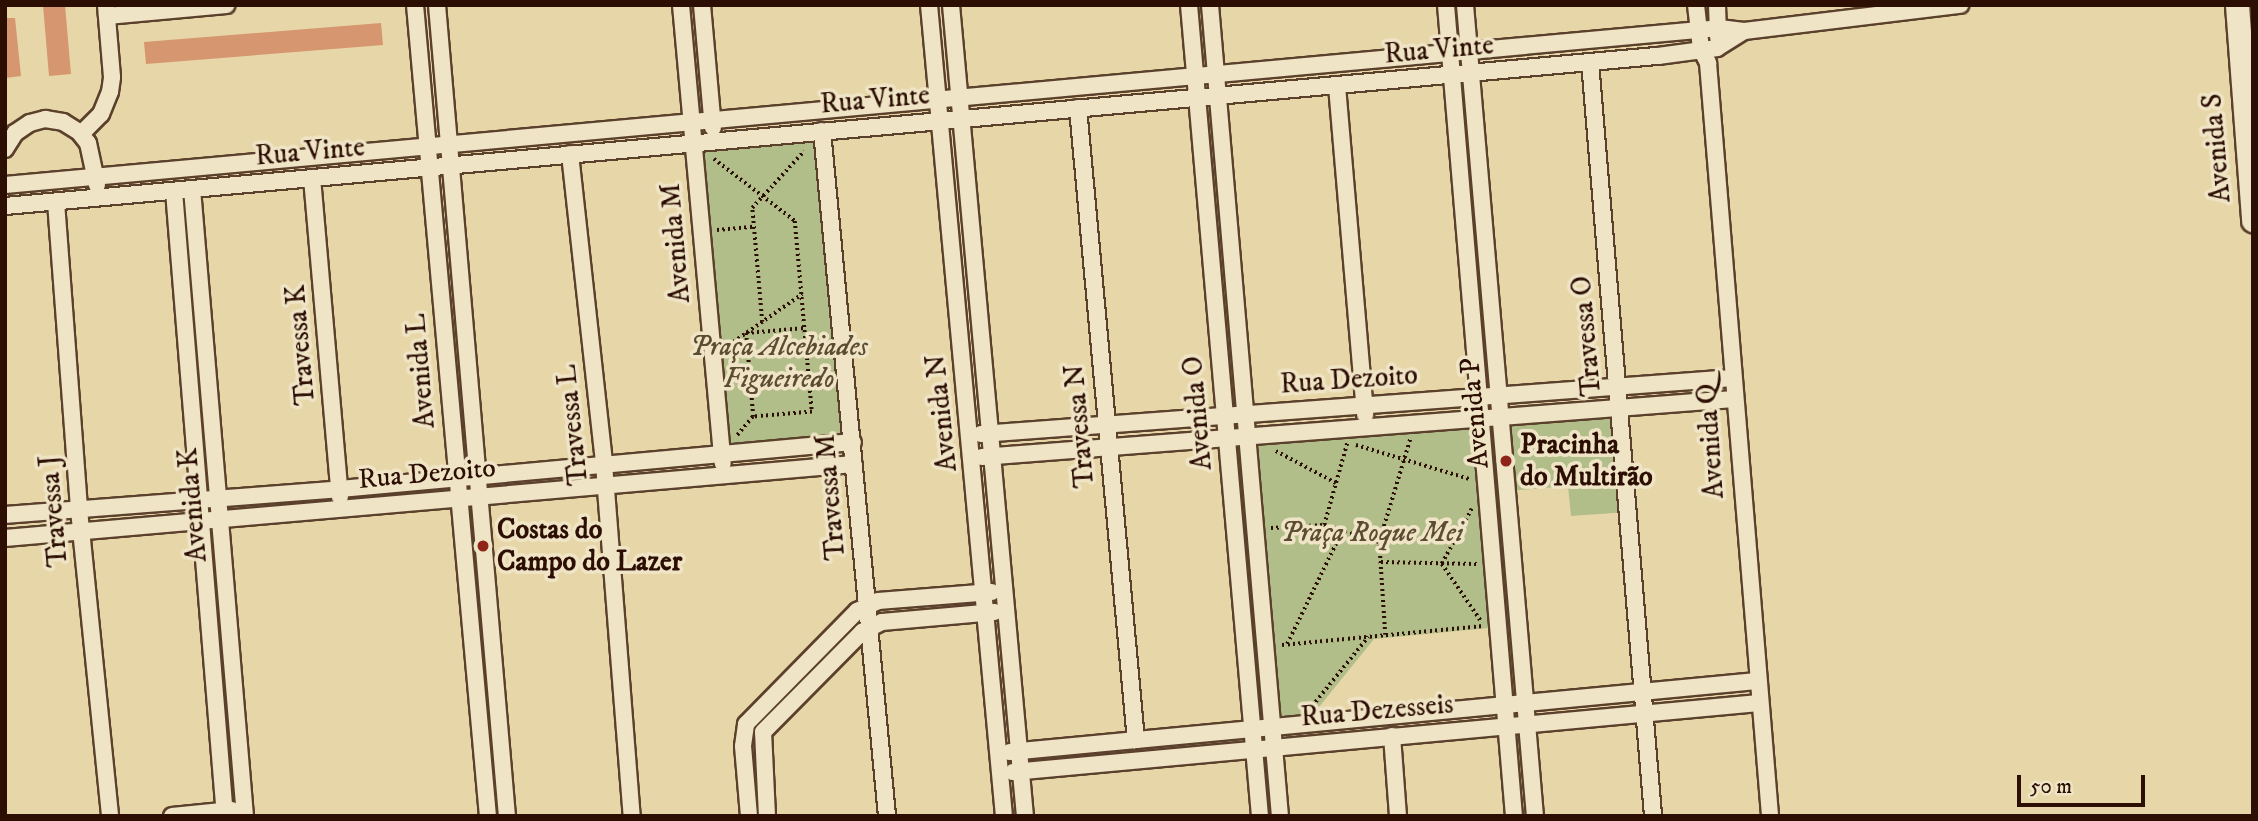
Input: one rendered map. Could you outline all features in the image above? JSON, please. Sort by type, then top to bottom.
[{"type":"street","points":[[81,134],[101,114],[109,99],[112,77],[107,11],[226,5]]},
{"type":"street","name":"Avenida L","points":[[415,5],[488,816]]},
{"type":"street","name":"Avenida L","points":[[437,5],[507,816]]},
{"type":"street","name":"Avenida M","points":[[681,5],[724,475]]},
{"type":"street","points":[[702,5],[714,141]]},
{"type":"street","name":"Avenida N","points":[[929,5],[1004,816]]},
{"type":"street","name":"Avenida N","points":[[951,5],[1025,816]]},
{"type":"street","name":"Avenida O","points":[[1189,5],[1260,816]]},
{"type":"street","name":"Avenida O","points":[[1210,5],[1280,816]]},
{"type":"street","name":"Avenida P","points":[[1446,5],[1493,564],[1491,625],[1505,705],[1514,816]]},
{"type":"street","name":"Avenida P","points":[[1465,5],[1535,816]]},
{"type":"street","name":"Avenida Q","points":[[1696,5],[1699,30],[1709,53],[1734,399],[1770,816]]},
{"type":"street","name":"Avenida Q","points":[[1709,53],[1719,27],[1717,5]]},
{"type":"street","name":"Rua Vinte","points":[[5,185],[1719,27],[1744,31],[1958,5]]},
{"type":"street","name":"Avenida S","points":[[2237,5],[2253,220]]},
{"type":"street","name":"Rua Vinte","points":[[5,206],[961,118],[1709,53],[1744,31]]},
{"type":"street","name":"Travessa O","points":[[1590,62],[1653,816]]},
{"type":"street","points":[[1337,86],[1364,405],[1355,432]]},
{"type":"street","name":"Travessa N","points":[[1078,108],[1136,740]]},
{"type":"street","points":[[7,140],[26,125],[45,119],[64,122],[81,134],[90,147],[98,198]]},
{"type":"street","name":"Travessa M","points":[[822,131],[871,625],[887,816]]},
{"type":"street","name":"Travessa L","points":[[570,155],[604,464],[632,816]]},
{"type":"street","name":"Travessa K","points":[[312,178],[342,508]]},
{"type":"street","name":"Avenida K","points":[[192,189],[245,812]]},
{"type":"street","name":"Avenida K","points":[[174,191],[197,500],[225,813]]},
{"type":"street","name":"Travessa J","points":[[56,202],[79,510],[110,816]]},
{"type":"street","points":[[1470,294],[1491,293]]},
{"type":"street","name":"Rua Dezoito","points":[[970,435],[1733,378]]},
{"type":"street","name":"Rua Dezoito","points":[[973,459],[1109,445],[1355,432],[1415,422],[1734,399]]},
{"type":"street","name":"Rua Dezoito","points":[[5,515],[340,489],[853,442]]},
{"type":"street","name":"Rua Dezoito","points":[[5,538],[854,464]]},
{"type":"street","points":[[1491,538],[1511,535]]},
{"type":"street","points":[[750,816],[744,733],[750,716],[868,605],[878,601],[1005,591]]},
{"type":"street","points":[[767,816],[761,738],[766,727],[871,625],[1006,611]]},
{"type":"street","name":"Rua Dezesseis","points":[[998,753],[1757,681]]},
{"type":"street","name":"Rua Dezesseis","points":[[1000,773],[1759,703]]},
{"type":"street","points":[[744,733],[761,738]]},
{"type":"street","points":[[1392,736],[1398,816]]},
{"type":"street","points":[[172,816],[245,812]]},
{"type":"path","points":[[762,322],[752,208],[822,131]]},
{"type":"path","points":[[693,143],[795,222],[812,412],[753,417],[746,333]]},
{"type":"path","points":[[702,232],[753,227]]},
{"type":"path","points":[[713,356],[802,294]]},
{"type":"path","points":[[746,333],[805,328]]},
{"type":"path","points":[[1385,635],[1379,541],[1415,422]]},
{"type":"path","points":[[1324,525],[1355,432],[1404,459],[1486,484],[1442,564]]},
{"type":"path","points":[[1247,436],[1336,483]]},
{"type":"path","points":[[1255,529],[1324,525],[1379,541]]},
{"type":"path","points":[[1287,644],[1342,531]]},
{"type":"path","points":[[1381,562],[1493,564]]},
{"type":"path","points":[[1442,564],[1491,625]]},
{"type":"path","points":[[1265,646],[1491,625]]},
{"type":"path","points":[[1298,725],[1368,637]]},
{"type":"green space","name":"Praça Alcebiades Figueiredo","points":[[822,131],[852,442],[722,453],[694,143]]},
{"type":"green space","points":[[1619,408],[1628,512],[1571,516],[1568,486],[1508,491],[1502,416]]},
{"type":"green space","name":"Praça Roque Mei","points":[[1480,418],[1499,627],[1374,639],[1306,723],[1272,727],[1247,436]]},
{"type":"building","points":[[43,5],[65,5],[71,74],[49,76]]},
{"type":"building","points":[[5,18],[15,18],[21,76],[5,78]]},
{"type":"building","points":[[381,23],[383,45],[146,64],[144,42]]},
{"type":"place","name":"Pracinha do Multirão","points":[[1506,461]]},
{"type":"place","name":"Costas do Campo do Lazer","points":[[483,546]]}]
